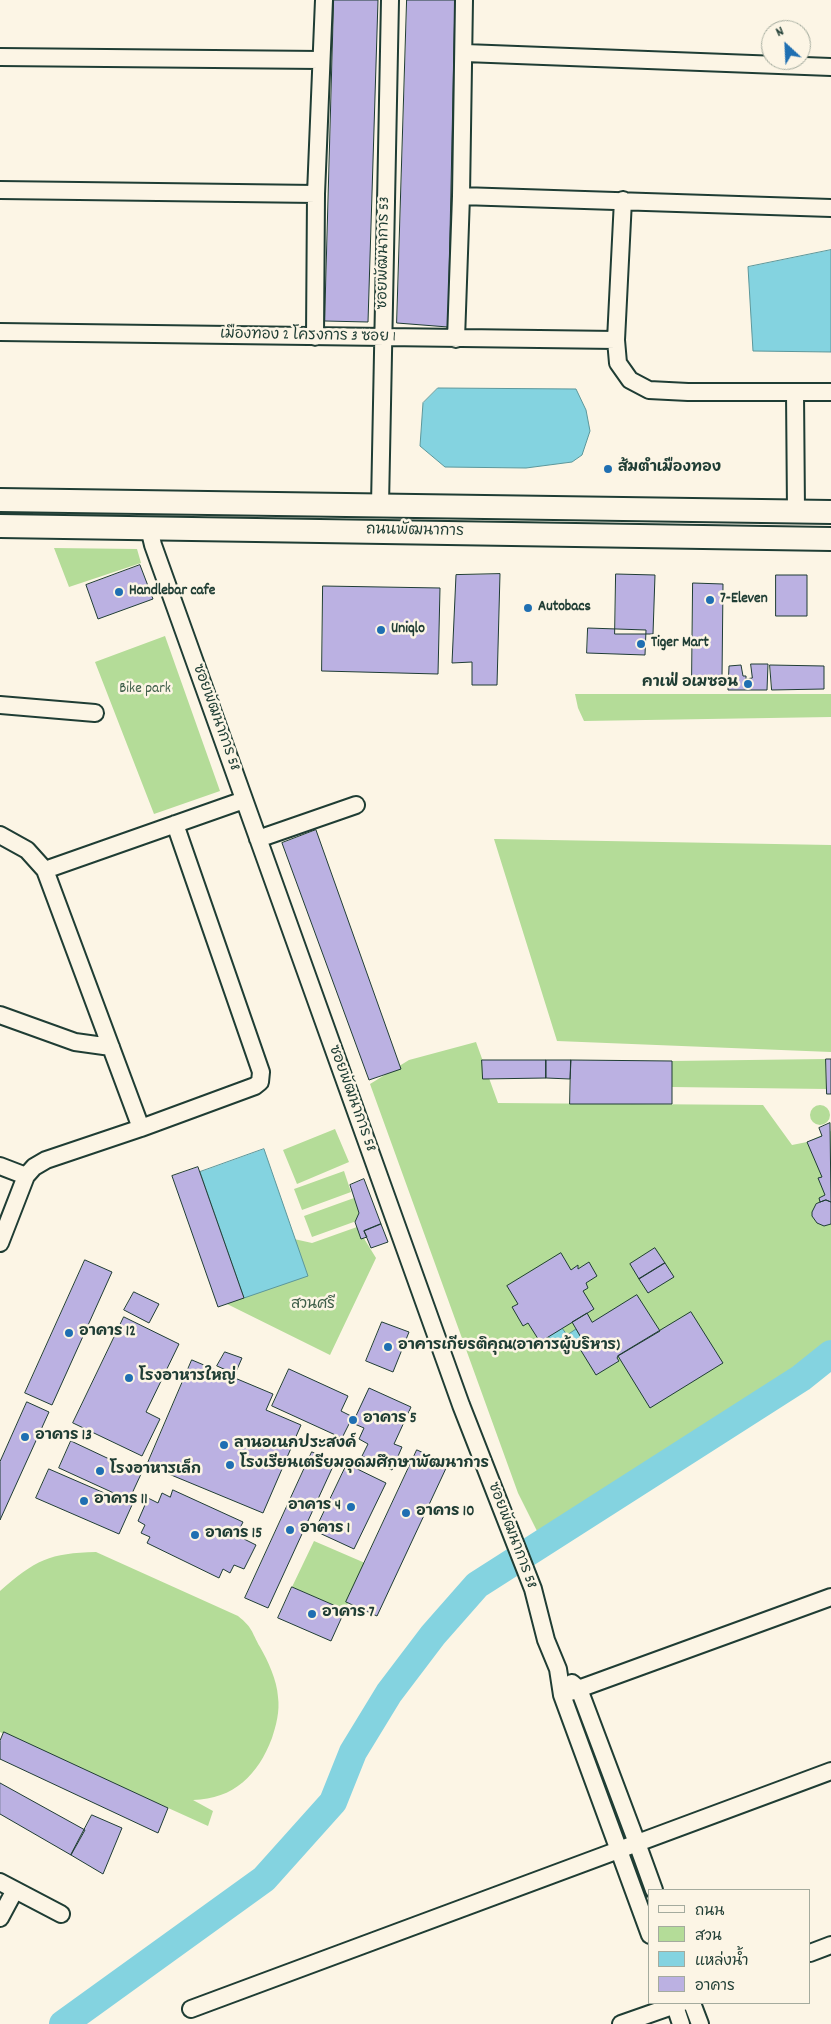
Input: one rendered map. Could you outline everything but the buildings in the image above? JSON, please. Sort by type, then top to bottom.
[{"type":"main road","name":"ถนนพัฒนาการ","points":[[0,500],[831,512]]},
{"type":"main road","points":[[149,528],[151,502]]},
{"type":"main road","points":[[380,505],[390,533]]},
{"type":"main road","name":"ถนนพัฒนาการ","points":[[0,526],[831,540]]},
{"type":"street","points":[[314,337],[316,194],[320,60],[324,0]]},
{"type":"street","name":"ซอยพัฒนาการ 53","points":[[380,505],[390,0]]},
{"type":"street","points":[[456,339],[461,196],[464,0]]},
{"type":"street","points":[[464,53],[831,67]]},
{"type":"street","points":[[0,57],[320,60]]},
{"type":"street","points":[[0,190],[316,194]]},
{"type":"street","points":[[461,196],[831,208]]},
{"type":"street","points":[[623,200],[616,340],[618,363],[630,380],[649,390],[688,392],[831,392]]},
{"type":"street","name":"เมืองทอง 2 โครงการ 3 ซอย 1","points":[[0,332],[616,340]]},
{"type":"street","points":[[795,392],[796,511]]},
{"type":"street","name":"ซอยพัฒนาการ 58","points":[[149,528],[153,545],[406,1255],[499,1504],[533,1589],[546,1640],[558,1669],[562,1695],[648,1929]]},
{"type":"street","points":[[0,705],[95,713]]},
{"type":"street","points":[[45,870],[244,800]]},
{"type":"street","points":[[258,839],[356,805]]},
{"type":"street","points":[[0,1243],[26,1176],[34,1167],[46,1160],[141,1128],[255,1086],[260,1082],[262,1072],[175,824]]},
{"type":"street","points":[[0,835],[27,850],[45,870],[141,1128]]},
{"type":"street","points":[[0,1015],[75,1042],[111,1047]]},
{"type":"street","points":[[0,1166],[26,1176]]},
{"type":"street","points":[[562,1695],[831,1598]]},
{"type":"street","name":"ซอยพัฒนาการ 58","points":[[558,1669],[579,1689],[654,1889]]},
{"type":"street","points":[[191,2009],[831,1771]]},
{"type":"street","points":[[0,1882],[61,1914]]},
{"type":"street","points":[[0,1918],[15,1890]]},
{"type":"street","points":[[811,1953],[831,1944]]},
{"type":"street","points":[[622,2024],[676,2004],[681,2024]]},
{"type":"street","points":[[692,2004],[700,2024]]},
{"type":"green space","points":[[54,548],[137,549],[141,563],[69,587]]},
{"type":"green space","name":"Bike park","points":[[165,636],[220,791],[154,814],[95,662]]},
{"type":"green space","points":[[575,694],[831,694],[831,717],[584,721],[578,708]]},
{"type":"green space","points":[[494,839],[831,845],[831,1052],[557,1041]]},
{"type":"green space","points":[[476,1042],[498,1103],[763,1105],[792,1145],[807,1142],[831,1131],[831,1340],[704,1431],[538,1533],[518,1493],[370,1084],[409,1060]]},
{"type":"green space","points":[[826,1059],[826,1089],[672,1087],[672,1061]]},
{"type":"green space","points":[[820,1105],[827,1108],[830,1115],[827,1122],[820,1125],[813,1122],[810,1115],[813,1108]]},
{"type":"green space","points":[[335,1129],[349,1162],[297,1184],[283,1150]]},
{"type":"green space","points":[[344,1171],[351,1192],[302,1210],[294,1189]]},
{"type":"green space","points":[[354,1198],[362,1219],[312,1237],[304,1216]]},
{"type":"green space","name":"สวนศรี","points":[[357,1227],[376,1258],[330,1355],[223,1302],[294,1239],[312,1243]]},
{"type":"green space","points":[[314,1541],[365,1563],[345,1610],[292,1587]]},
{"type":"green space","points":[[96,1552],[238,1616],[251,1630],[272,1671],[276,1684],[278,1708],[272,1738],[260,1763],[243,1782],[221,1795],[208,1799],[193,1800],[213,1811],[208,1826],[0,1732],[0,1591],[23,1572],[44,1560],[67,1554]]},
{"type":"water","points":[[831,250],[831,352],[753,351],[748,267]]},
{"type":"water","points":[[438,388],[576,389],[586,410],[590,431],[582,455],[572,462],[526,468],[445,467],[420,446],[423,403]]},
{"type":"water","points":[[264,1149],[308,1276],[244,1298],[200,1172]]},
{"type":"water","points":[[562,1328],[567,1335],[576,1329],[586,1346],[580,1349],[572,1337],[555,1348],[548,1336]]},
{"type":"waterway","points":[[63,2024],[264,1879],[333,1802],[353,1752],[389,1693],[433,1635],[477,1585],[801,1378],[831,1354]]},
{"type":"place","name":"ส้มตำเมืองทอง","points":[[608,469]]},
{"type":"place","name":"Handlebar cafe","points":[[119,592]]},
{"type":"place","name":"7-Eleven","points":[[710,600]]},
{"type":"place","name":"Autobacs","points":[[528,608]]},
{"type":"place","name":"Uniqlo","points":[[381,630]]},
{"type":"place","name":"Tiger Mart","points":[[641,644]]},
{"type":"place","name":"คาเฟ่ อเมซอน","points":[[748,684]]},
{"type":"place","name":"อาคาร 12","points":[[69,1333]]},
{"type":"place","name":"อาคารเกียรติคุณ(อาคารผู้บริหาร)","points":[[388,1347]]},
{"type":"place","name":"โรงอาหารใหญ่","points":[[129,1378]]},
{"type":"place","name":"อาคาร 5","points":[[353,1420]]},
{"type":"place","name":"อาคาร 13","points":[[25,1437]]},
{"type":"place","name":"ลานอเนกประสงค์","points":[[224,1445]]},
{"type":"place","name":"โรงเรียนเตรียมอุดมศึกษาพัฒนาการ","points":[[230,1465]]},
{"type":"place","name":"โรงอาหารเล็ก","points":[[100,1471]]},
{"type":"place","name":"อาคาร 11","points":[[84,1501]]},
{"type":"place","name":"อาคาร 4","points":[[351,1507]]},
{"type":"place","name":"อาคาร 10","points":[[406,1513]]},
{"type":"place","name":"อาคาร 1","points":[[290,1530]]},
{"type":"place","name":"อาคาร 15","points":[[195,1535]]},
{"type":"place","name":"อาคาร 7","points":[[312,1614]]}]
